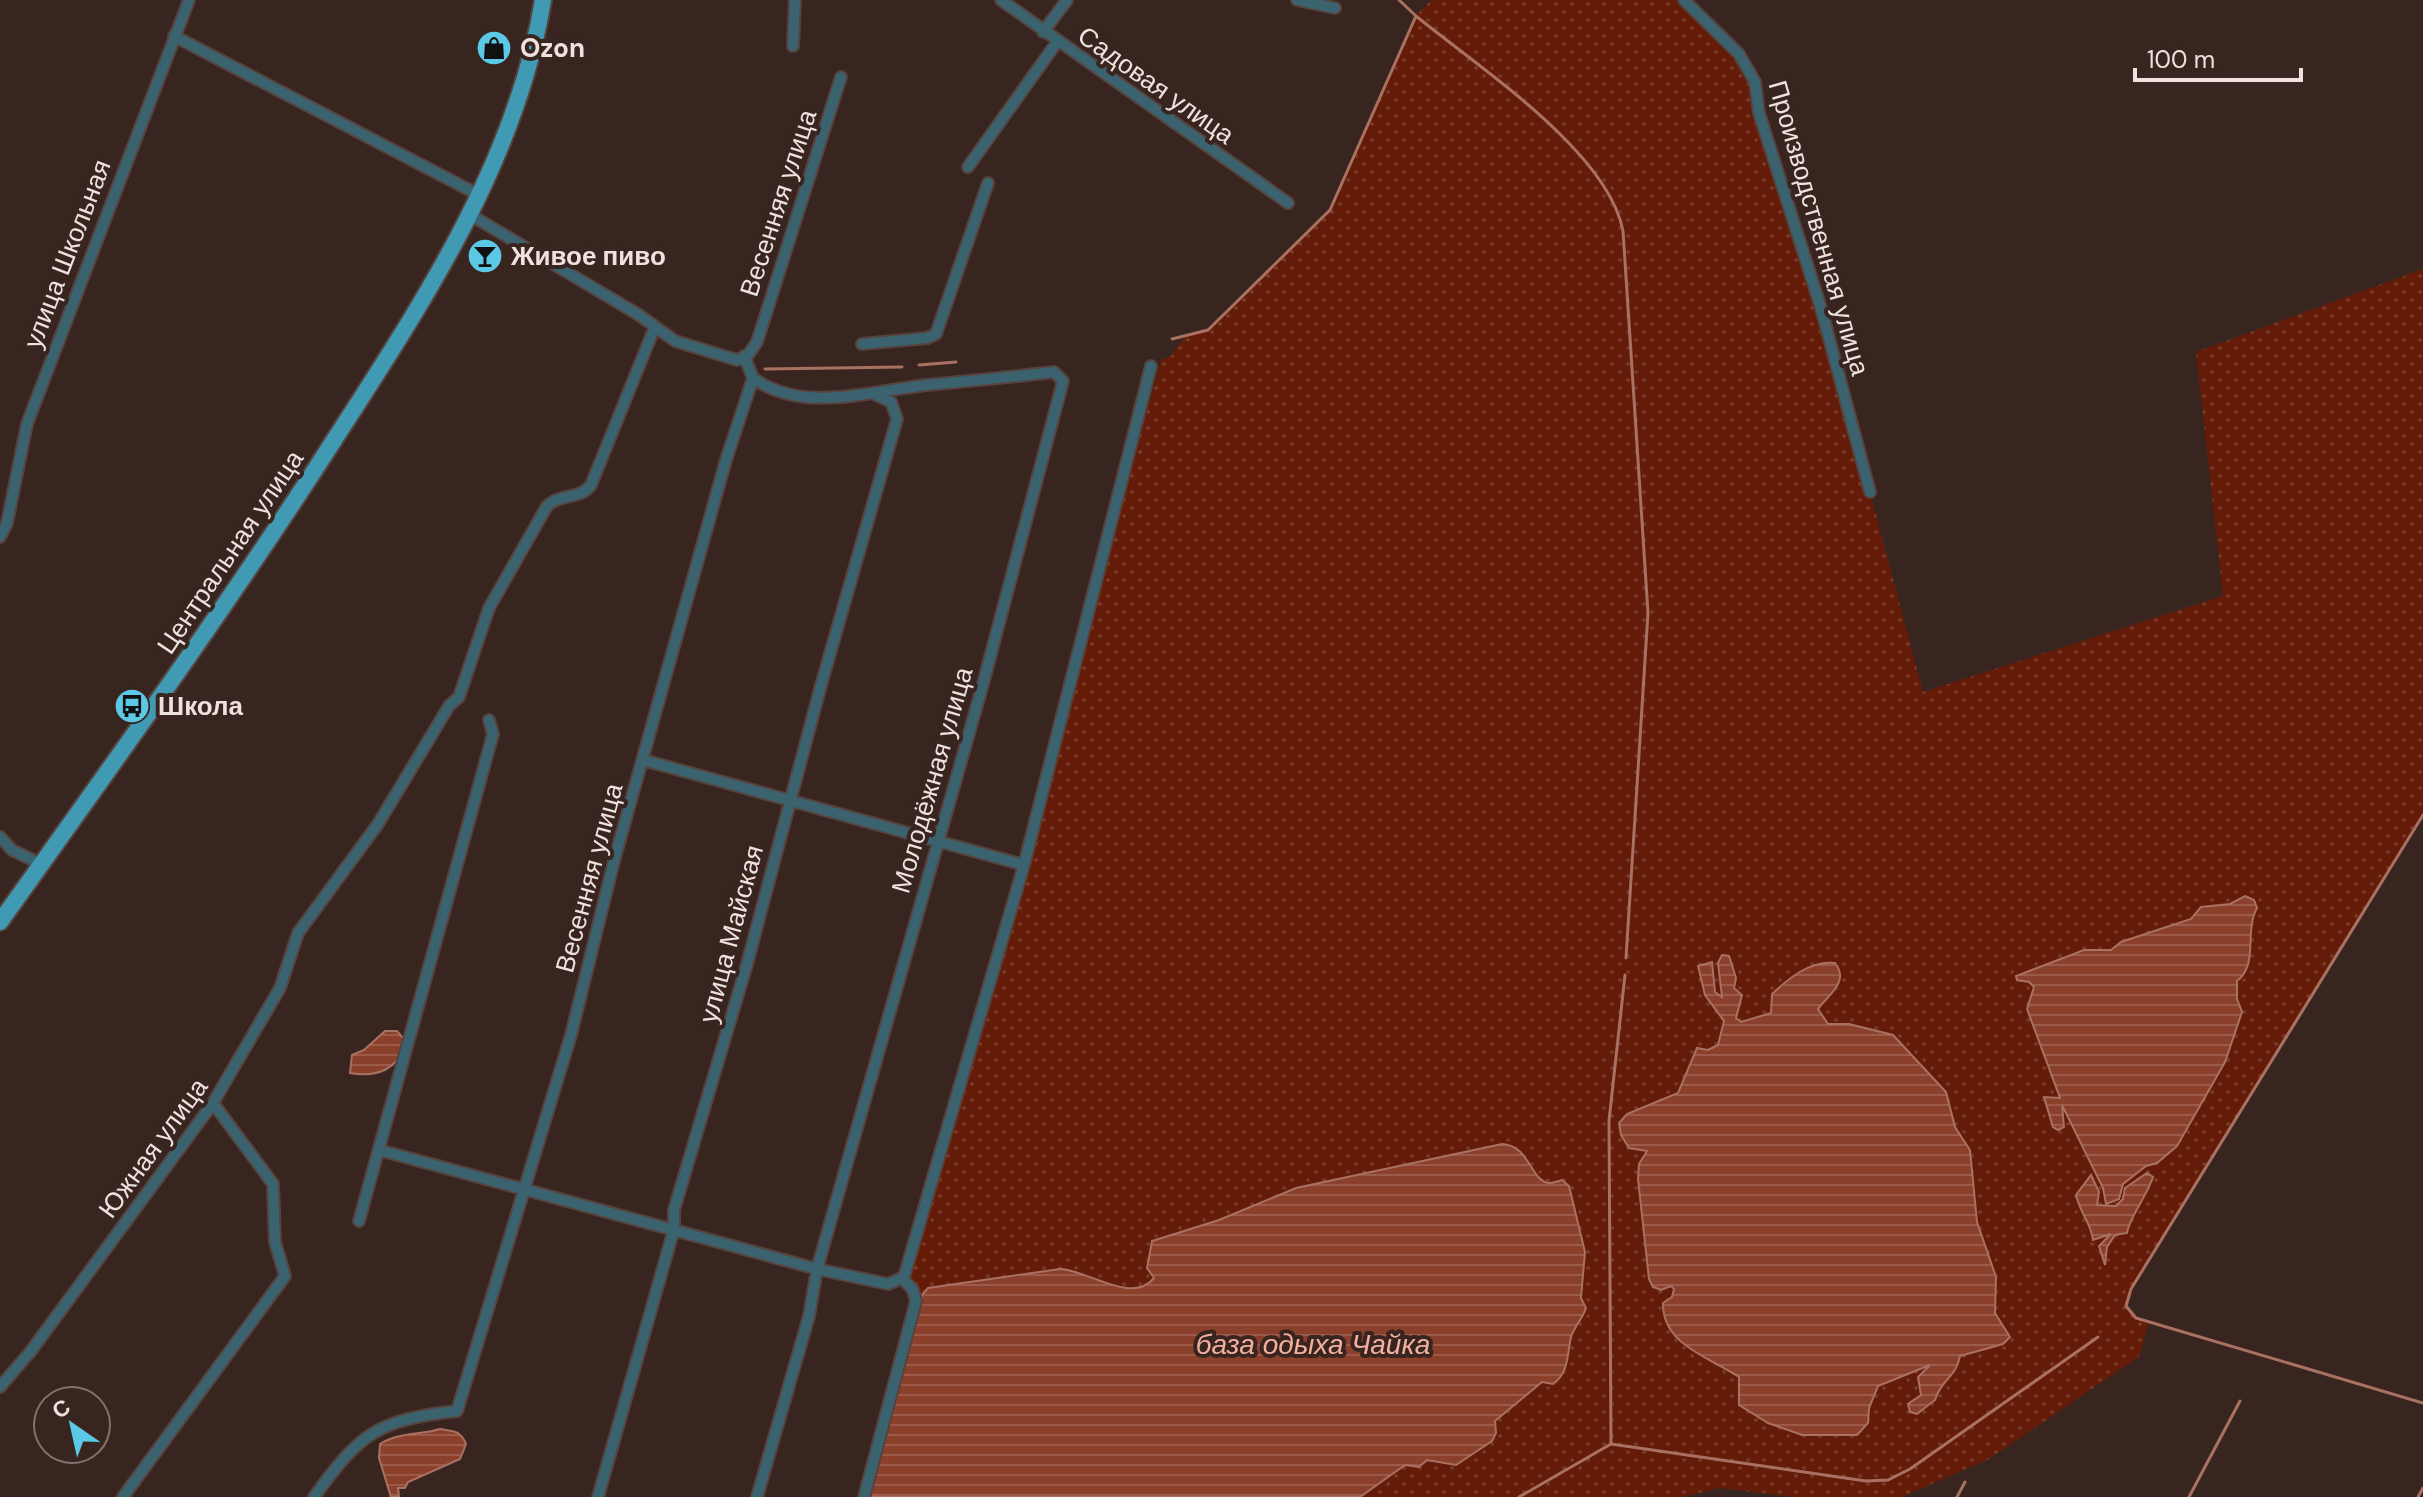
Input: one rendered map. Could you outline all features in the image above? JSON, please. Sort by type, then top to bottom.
[{"type":"main road","name":"Центральная улица","points":[[0,922],[283,520],[368,388],[479,195],[527,74],[543,0]]},
{"type":"street","name":"улица Школьная","points":[[0,537],[7,523],[27,424],[189,0]]},
{"type":"street","points":[[793,46],[795,0]]},
{"type":"street","name":"Садовая улица","points":[[1001,0],[1288,203]]},
{"type":"street","points":[[1043,32],[1067,0]]},
{"type":"street","points":[[1297,0],[1335,8]]},
{"type":"street","name":"Производственная улица","points":[[1684,0],[1730,43],[1755,82],[1759,113],[1821,308],[1870,492]]},
{"type":"street","points":[[174,36],[479,195]]},
{"type":"street","points":[[968,167],[1057,42]]},
{"type":"street","name":"Весенняя улица","points":[[744,356],[757,342],[841,77]]},
{"type":"street","points":[[862,344],[927,338],[936,334],[988,183]]},
{"type":"street","points":[[469,214],[639,315],[654,329],[675,341],[737,360],[744,356],[753,378]]},
{"type":"street","name":"Южная улица","points":[[0,1387],[103,1257],[213,1103],[280,988],[298,933],[378,824],[449,706],[459,697],[489,608],[547,506],[556,499],[584,493],[591,485],[654,329]]},
{"type":"street","points":[[379,1150],[817,1269],[888,1284],[902,1278],[908,1271],[1024,865],[1151,366]]},
{"type":"street","name":"Молодёжная улица","points":[[753,378],[763,385],[808,395],[874,395],[922,386],[1054,372],[1063,381],[983,684],[935,843],[817,1269],[809,1316],[757,1497]]},
{"type":"street","name":"Весенняя улица","points":[[314,1497],[358,1444],[377,1430],[403,1418],[457,1411],[571,1035],[643,760],[742,405],[753,378]]},
{"type":"street","name":"улица Майская","points":[[598,1497],[674,1229],[674,1210],[747,964],[897,419],[891,402],[874,395]]},
{"type":"street","points":[[359,1221],[493,734],[489,720]]},
{"type":"street","points":[[643,760],[935,843],[1024,865]]},
{"type":"street","points":[[0,837],[12,850],[41,864]]},
{"type":"street","points":[[123,1497],[285,1276],[275,1242],[273,1184],[213,1103]]},
{"type":"street","points":[[864,1497],[916,1301],[913,1290],[902,1278]]},
{"type":"shaded area","points":[[1431,0],[1684,0],[1744,61],[1870,492],[1923,692],[2223,596],[2196,352],[2423,269],[2423,815],[2131,1289],[2127,1302],[2130,1311],[2137,1318],[2149,1322],[2139,1357],[1987,1460],[1902,1497],[1795,1497],[1720,1488],[1682,1497],[864,1497],[916,1301],[902,1278],[1024,865],[1161,360],[1171,356],[1184,338],[1208,329],[1334,205],[1416,16]]},
{"type":"water","points":[[2245,896],[2254,900],[2257,908],[2251,927],[2248,966],[2237,981],[2237,999],[2242,1012],[2225,1062],[2177,1146],[2123,1184],[2119,1199],[2106,1204],[2103,1188],[2062,1105],[2064,1127],[2058,1130],[2053,1127],[2044,1097],[2060,1098],[2027,1009],[2034,987],[2029,982],[2017,980],[2016,976],[2084,950],[2111,950],[2121,942],[2191,919],[2201,907],[2230,904]]},
{"type":"water","points":[[1722,955],[1729,956],[1736,978],[1734,988],[1742,995],[1736,1018],[1741,1022],[1771,1013],[1772,994],[1800,972],[1817,964],[1835,963],[1839,970],[1839,982],[1818,1009],[1828,1024],[1849,1024],[1893,1035],[1946,1092],[1955,1127],[1970,1150],[1977,1222],[1996,1277],[1995,1313],[2010,1337],[2003,1344],[1960,1356],[1935,1400],[1917,1414],[1910,1412],[1908,1404],[1921,1395],[1918,1377],[1930,1365],[1878,1386],[1869,1408],[1868,1423],[1857,1435],[1802,1435],[1768,1423],[1739,1405],[1739,1377],[1690,1349],[1671,1330],[1665,1317],[1663,1303],[1672,1297],[1674,1289],[1671,1286],[1661,1290],[1653,1287],[1649,1279],[1638,1179],[1639,1164],[1647,1151],[1629,1148],[1621,1135],[1619,1123],[1627,1114],[1678,1093],[1697,1048],[1708,1050],[1718,1045],[1724,1021],[1705,995],[1698,966],[1712,962],[1715,992],[1722,997],[1718,963]]},
{"type":"water","points":[[385,1031],[397,1031],[408,1044],[398,1060],[377,1073],[350,1073],[352,1055],[364,1050]]},
{"type":"water","name":"база одыха Чайка","points":[[1502,1144],[1519,1151],[1544,1181],[1552,1183],[1562,1180],[1569,1186],[1585,1252],[1581,1298],[1586,1308],[1572,1333],[1565,1369],[1558,1380],[1553,1384],[1542,1382],[1495,1421],[1496,1433],[1492,1441],[1456,1465],[1427,1460],[1419,1467],[1405,1465],[1360,1497],[869,1497],[922,1295],[928,1288],[1060,1269],[1134,1288],[1154,1278],[1147,1268],[1152,1241],[1219,1220],[1296,1188]]},
{"type":"water","points":[[2147,1173],[2153,1177],[2150,1184],[2127,1233],[2115,1235],[2107,1247],[2105,1265],[2099,1246],[2111,1234],[2093,1240],[2076,1195],[2091,1175],[2099,1192],[2097,1205],[2116,1206],[2123,1199],[2125,1188]]},
{"type":"water","points":[[440,1429],[456,1432],[464,1439],[466,1444],[460,1459],[408,1482],[405,1488],[398,1488],[399,1497],[391,1497],[379,1458],[380,1444],[394,1437]]},
{"type":"waterway","points":[[1399,0],[1416,16]]},
{"type":"waterway","points":[[1172,339],[1208,330],[1330,210],[1416,16],[1537,113],[1593,171],[1612,201],[1623,231],[1648,613],[1626,958]]},
{"type":"waterway","points":[[919,365],[956,362]]},
{"type":"waterway","points":[[765,369],[902,367]]},
{"type":"waterway","points":[[2423,815],[2131,1289],[2126,1306],[2136,1318],[2423,1403]]},
{"type":"waterway","points":[[1611,1444],[1609,1121],[1625,975]]},
{"type":"waterway","points":[[1519,1497],[1611,1444],[1866,1481],[1888,1480],[1910,1469],[2098,1337]]},
{"type":"waterway","points":[[2189,1497],[2240,1401]]},
{"type":"waterway","points":[[1957,1497],[1965,1482]]},
{"type":"waterway","points":[[2418,1497],[2423,1488]]},
{"type":"place","name":"Ozon","points":[[494,48]]},
{"type":"place","name":"Живое пиво","points":[[485,256]]},
{"type":"place","name":"Школа","points":[[132,706]]}]
